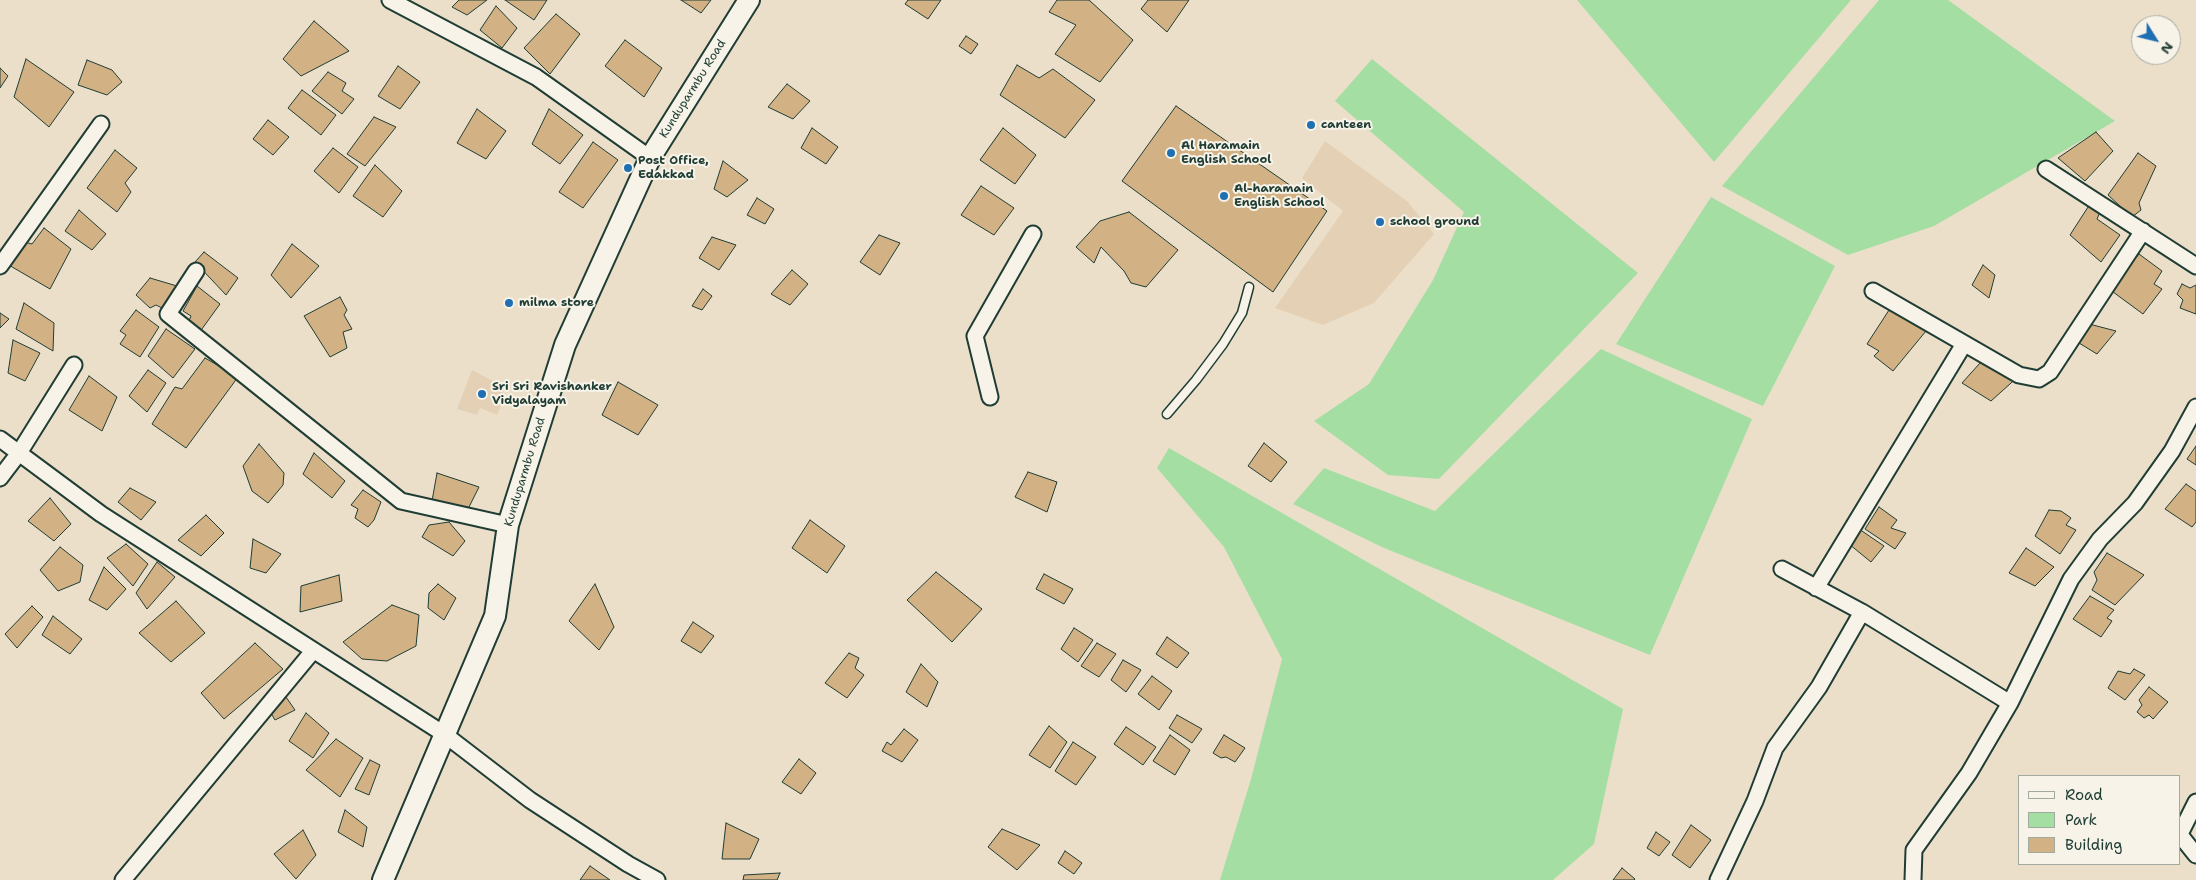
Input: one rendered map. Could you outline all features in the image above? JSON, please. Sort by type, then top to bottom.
[{"type":"main road","name":"Kunduparmbu Road","points":[[382,880],[494,616],[508,525],[565,345],[650,158],[749,0]]},
{"type":"street","points":[[390,0],[409,5],[536,77],[650,158]]},
{"type":"street","points":[[0,266],[101,124]]},
{"type":"street","points":[[2046,169],[2196,266]]},
{"type":"street","points":[[1873,291],[2019,376],[2039,379],[2050,372],[2143,231]]},
{"type":"street","points":[[990,397],[975,336],[1034,234]]},
{"type":"street","points":[[196,271],[168,314],[401,501],[508,525]]},
{"type":"street","points":[[1816,588],[1964,344]]},
{"type":"street","points":[[0,478],[19,453],[74,365]]},
{"type":"street","points":[[1913,880],[1914,850],[1969,773],[2010,703],[2071,580],[2100,540],[2135,503],[2167,459],[2196,407]]},
{"type":"street","points":[[0,440],[101,514],[444,734],[530,800],[628,864],[657,880]]},
{"type":"street","points":[[1782,569],[1862,612],[2010,703]]},
{"type":"street","points":[[1718,880],[1756,801],[1775,748],[1819,687],[1862,612]]},
{"type":"street","points":[[123,880],[313,651]]},
{"type":"street","points":[[2181,833],[2196,802]]},
{"type":"street","points":[[2181,836],[2196,855]]},
{"type":"lane","points":[[1167,414],[1196,380],[1222,344],[1242,312],[1249,287]]},
{"type":"shaded area","name":"school ground","points":[[1325,141],[1407,201],[1434,234],[1374,303],[1323,325],[1275,308],[1343,211],[1302,178]]},
{"type":"shaded area","name":"Sri Sri Ravishanker Vidyalayam","points":[[472,370],[505,387],[499,401],[502,404],[497,415],[480,408],[477,415],[457,409]]},
{"type":"green space","points":[[1577,0],[1851,0],[1714,162]]},
{"type":"green space","points":[[1879,0],[1948,0],[2115,121],[1934,226],[1848,255],[1722,186]]},
{"type":"green space","points":[[1372,59],[1638,273],[1439,479],[1388,475],[1314,421],[1369,384],[1433,280],[1464,212],[1335,101]]},
{"type":"green space","points":[[1711,197],[1835,266],[1763,406],[1616,344]]},
{"type":"green space","points":[[1601,349],[1752,419],[1650,655],[1384,548],[1293,504],[1324,468],[1435,511]]},
{"type":"green space","points":[[1169,448],[1623,709],[1594,844],[1553,880],[1220,880],[1251,779],[1282,659],[1224,547],[1157,468]]},
{"type":"building","points":[[459,0],[487,0],[467,15],[452,7]]},
{"type":"building","points":[[505,0],[547,0],[534,20]]},
{"type":"building","points":[[681,0],[711,0],[701,13]]},
{"type":"building","points":[[908,0],[941,0],[928,19],[905,4]]},
{"type":"building","points":[[1057,0],[1089,0],[1133,40],[1100,82],[1055,54],[1076,25],[1049,12]]},
{"type":"building","points":[[1148,0],[1189,0],[1167,32],[1141,9]]},
{"type":"building","points":[[496,6],[517,28],[502,48],[480,30]]},
{"type":"building","points":[[556,14],[580,34],[550,74],[524,48]]},
{"type":"building","points":[[314,21],[349,51],[301,76],[283,59]]},
{"type":"building","points":[[966,36],[978,44],[971,54],[959,46]]},
{"type":"building","points":[[625,40],[662,68],[644,97],[605,66]]},
{"type":"building","points":[[26,59],[74,92],[49,127],[14,97]]},
{"type":"building","points":[[87,60],[112,70],[122,82],[107,95],[78,85]]},
{"type":"building","points":[[1017,65],[1039,78],[1053,69],[1095,100],[1065,138],[1000,95]]},
{"type":"building","points":[[398,66],[420,82],[400,109],[378,96]]},
{"type":"building","points":[[0,68],[8,76],[0,88]]},
{"type":"building","points":[[328,72],[346,83],[342,91],[354,99],[342,114],[312,91]]},
{"type":"building","points":[[787,84],[810,101],[793,119],[768,107]]},
{"type":"building","points":[[302,90],[336,115],[321,135],[288,108]]},
{"type":"building","name":"Al-haramain English School","points":[[1176,106],[1327,211],[1273,292],[1122,181]]},
{"type":"building","points":[[477,109],[506,131],[486,159],[457,143]]},
{"type":"building","points":[[549,109],[583,135],[560,164],[532,144]]},
{"type":"building","points":[[374,117],[396,127],[365,166],[347,154]]},
{"type":"building","points":[[268,120],[289,137],[273,155],[253,139]]},
{"type":"building","points":[[812,128],[838,147],[826,164],[801,148]]},
{"type":"building","points":[[1003,128],[1036,155],[1015,184],[980,160]]},
{"type":"building","points":[[2096,132],[2113,151],[2085,181],[2058,158]]},
{"type":"building","points":[[593,142],[618,160],[583,208],[559,192]]},
{"type":"building","points":[[333,148],[358,167],[339,193],[314,171]]},
{"type":"building","points":[[115,150],[137,168],[125,183],[131,192],[117,212],[87,188]]},
{"type":"building","points":[[2138,153],[2156,166],[2139,203],[2141,210],[2132,217],[2108,195]]},
{"type":"building","points":[[723,161],[748,180],[727,197],[714,189]]},
{"type":"building","points":[[375,165],[402,191],[383,217],[353,196]]},
{"type":"building","points":[[981,186],[1014,208],[994,235],[961,215]]},
{"type":"building","points":[[757,198],[774,209],[765,224],[747,215]]},
{"type":"building","points":[[2090,204],[2100,212],[2097,219],[2120,235],[2101,262],[2070,235]]},
{"type":"building","points":[[79,210],[106,234],[92,250],[65,231]]},
{"type":"building","points":[[1129,212],[1178,250],[1146,287],[1131,283],[1124,271],[1101,247],[1094,263],[1076,247],[1100,221]]},
{"type":"building","points":[[44,228],[71,249],[50,289],[7,264],[21,241],[32,244]]},
{"type":"building","points":[[879,235],[900,243],[880,275],[860,262]]},
{"type":"building","points":[[712,237],[736,245],[719,270],[699,258]]},
{"type":"building","points":[[292,244],[319,266],[291,298],[271,275]]},
{"type":"building","points":[[204,252],[238,278],[226,295],[195,262]]},
{"type":"building","points":[[2139,254],[2162,271],[2154,284],[2162,289],[2143,314],[2109,289]]},
{"type":"building","points":[[1983,265],[1995,275],[1989,298],[1972,285]]},
{"type":"building","points":[[792,270],[808,284],[790,305],[771,294]]},
{"type":"building","points":[[150,278],[177,286],[162,308],[156,305],[150,308],[136,295]]},
{"type":"building","points":[[2182,284],[2190,288],[2196,285],[2196,314],[2180,308],[2183,300],[2177,294]]},
{"type":"building","points":[[197,286],[220,304],[199,333],[188,323],[191,316],[183,311]]},
{"type":"building","points":[[703,289],[712,296],[702,310],[692,306]]},
{"type":"building","points":[[340,297],[347,310],[344,315],[352,329],[343,332],[347,348],[330,357],[304,316]]},
{"type":"building","points":[[24,303],[54,323],[53,351],[16,329]]},
{"type":"building","points":[[1891,307],[1926,331],[1893,371],[1874,356],[1879,351],[1867,344]]},
{"type":"building","points":[[136,310],[159,327],[140,357],[120,344],[126,335],[120,331]]},
{"type":"building","points":[[0,313],[9,319],[0,328]]},
{"type":"building","points":[[2089,324],[2116,331],[2097,354],[2079,343]]},
{"type":"building","points":[[166,329],[195,349],[173,378],[148,356]]},
{"type":"building","points":[[13,340],[40,353],[25,381],[8,373]]},
{"type":"building","points":[[1989,353],[2021,374],[1991,401],[1962,383]]},
{"type":"building","points":[[205,358],[238,377],[186,448],[152,424],[175,387],[182,389]]},
{"type":"building","points":[[148,370],[166,383],[147,412],[129,396]]},
{"type":"building","points":[[89,376],[117,397],[102,431],[69,410]]},
{"type":"building","points":[[618,382],[658,405],[638,435],[602,415]]},
{"type":"building","points":[[1264,443],[1287,462],[1271,482],[1248,466]]},
{"type":"building","points":[[259,444],[284,473],[283,485],[268,503],[252,491],[243,466]]},
{"type":"building","points":[[2196,446],[2196,465],[2187,459]]},
{"type":"building","points":[[314,453],[345,481],[332,498],[303,474]]},
{"type":"building","points":[[1028,472],[1057,482],[1047,512],[1015,497]]},
{"type":"building","points":[[437,473],[479,487],[467,511],[432,501]]},
{"type":"building","points":[[2186,484],[2196,491],[2196,522],[2192,527],[2165,509]]},
{"type":"building","points":[[130,488],[156,502],[141,520],[118,502]]},
{"type":"building","points":[[363,490],[381,502],[374,520],[368,527],[355,518],[358,509],[351,505]]},
{"type":"building","points":[[50,498],[71,524],[54,541],[28,521]]},
{"type":"building","points":[[1879,507],[1897,520],[1891,528],[1906,533],[1895,549],[1865,529]]},
{"type":"building","points":[[2049,510],[2061,511],[2071,518],[2066,525],[2076,530],[2060,554],[2035,536]]},
{"type":"building","points":[[206,515],[224,533],[201,556],[178,540]]},
{"type":"building","points":[[810,520],[845,546],[827,573],[792,548]]},
{"type":"building","points":[[449,522],[465,541],[453,556],[422,537],[429,525]]},
{"type":"building","points":[[1859,529],[1884,546],[1871,562],[1849,544]]},
{"type":"building","points":[[253,539],[281,554],[266,573],[250,568]]},
{"type":"building","points":[[126,544],[148,564],[133,586],[107,558]]},
{"type":"building","points":[[60,547],[83,565],[80,582],[58,591],[40,570]]},
{"type":"building","points":[[2026,548],[2054,567],[2035,586],[2009,573]]},
{"type":"building","points":[[2107,553],[2144,575],[2115,605],[2092,590],[2097,580],[2094,572]]},
{"type":"building","points":[[157,562],[175,577],[147,609],[136,593]]},
{"type":"building","points":[[104,567],[126,589],[107,610],[89,600]]},
{"type":"building","points":[[936,572],[982,609],[952,642],[907,600]]},
{"type":"building","points":[[1044,574],[1073,589],[1064,604],[1036,589]]},
{"type":"building","points":[[339,575],[342,601],[300,612],[301,586]]},
{"type":"building","points":[[438,584],[456,598],[444,620],[428,608],[429,593]]},
{"type":"building","points":[[595,584],[614,627],[599,650],[569,621]]},
{"type":"building","points":[[2090,596],[2114,610],[2107,618],[2112,621],[2101,637],[2073,619]]},
{"type":"building","points":[[176,601],[205,633],[171,662],[139,633]]},
{"type":"building","points":[[392,605],[419,615],[416,646],[387,661],[362,659],[343,642]]},
{"type":"building","points":[[32,606],[43,617],[17,648],[5,634]]},
{"type":"building","points":[[53,616],[82,639],[70,654],[42,635]]},
{"type":"building","points":[[693,622],[714,636],[701,653],[681,641]]},
{"type":"building","points":[[1074,628],[1093,640],[1078,662],[1061,649]]},
{"type":"building","points":[[1167,637],[1189,653],[1177,668],[1156,654]]},
{"type":"building","points":[[255,643],[283,669],[224,719],[201,693]]},
{"type":"building","points":[[1097,643],[1116,654],[1099,677],[1081,666]]},
{"type":"building","points":[[849,653],[859,658],[855,668],[864,675],[847,698],[825,683]]},
{"type":"building","points":[[1123,660],[1141,670],[1126,692],[1111,680]]},
{"type":"building","points":[[921,664],[938,682],[927,707],[906,692]]},
{"type":"building","points":[[2134,669],[2145,675],[2125,700],[2108,688],[2118,671],[2130,674]]},
{"type":"building","points":[[1152,676],[1172,691],[1159,710],[1138,694]]},
{"type":"building","points":[[2149,687],[2168,702],[2153,719],[2149,715],[2144,718],[2137,712],[2142,705],[2139,700]]},
{"type":"building","points":[[286,697],[295,710],[275,720],[269,710]]},
{"type":"building","points":[[306,713],[329,733],[313,758],[289,741]]},
{"type":"building","points":[[1177,715],[1202,729],[1192,743],[1169,728]]},
{"type":"building","points":[[1049,726],[1067,742],[1050,768],[1029,755]]},
{"type":"building","points":[[1126,727],[1156,747],[1143,765],[1114,744]]},
{"type":"building","points":[[904,729],[918,740],[902,762],[882,751],[887,742],[891,745]]},
{"type":"building","points":[[1170,735],[1190,750],[1175,775],[1153,761]]},
{"type":"building","points":[[1224,735],[1245,748],[1235,762],[1226,757],[1221,758],[1213,753]]},
{"type":"building","points":[[336,739],[363,758],[340,797],[306,770]]},
{"type":"building","points":[[1073,742],[1096,757],[1076,785],[1055,771]]},
{"type":"building","points":[[799,759],[816,773],[801,794],[782,782]]},
{"type":"building","points":[[370,760],[380,765],[369,795],[355,789]]},
{"type":"building","points":[[345,810],[367,827],[363,847],[338,832]]},
{"type":"building","points":[[726,823],[759,839],[750,859],[722,859]]},
{"type":"building","points":[[1691,825],[1711,840],[1690,868],[1672,855]]},
{"type":"building","points":[[1002,829],[1040,845],[1017,870],[988,847]]},
{"type":"building","points":[[303,830],[316,855],[296,879],[274,854]]},
{"type":"building","points":[[1656,832],[1670,842],[1659,856],[1647,848]]},
{"type":"building","points":[[1065,851],[1082,863],[1074,874],[1058,863]]},
{"type":"building","points":[[590,866],[610,880],[580,880]]},
{"type":"building","points":[[1622,868],[1635,879],[1613,880]]},
{"type":"building","points":[[780,873],[777,880],[743,880],[744,875]]},
{"type":"place","name":"canteen","points":[[1311,125]]},
{"type":"place","name":"Al Haramain English School","points":[[1171,153]]},
{"type":"place","name":"Post Office, Edakkad","points":[[628,168]]},
{"type":"place","name":"Al-haramain English School","points":[[1224,196]]},
{"type":"place","name":"school ground","points":[[1380,222]]},
{"type":"place","name":"milma store","points":[[509,303]]},
{"type":"place","name":"Sri Sri Ravishanker Vidyalayam","points":[[482,394]]}]
